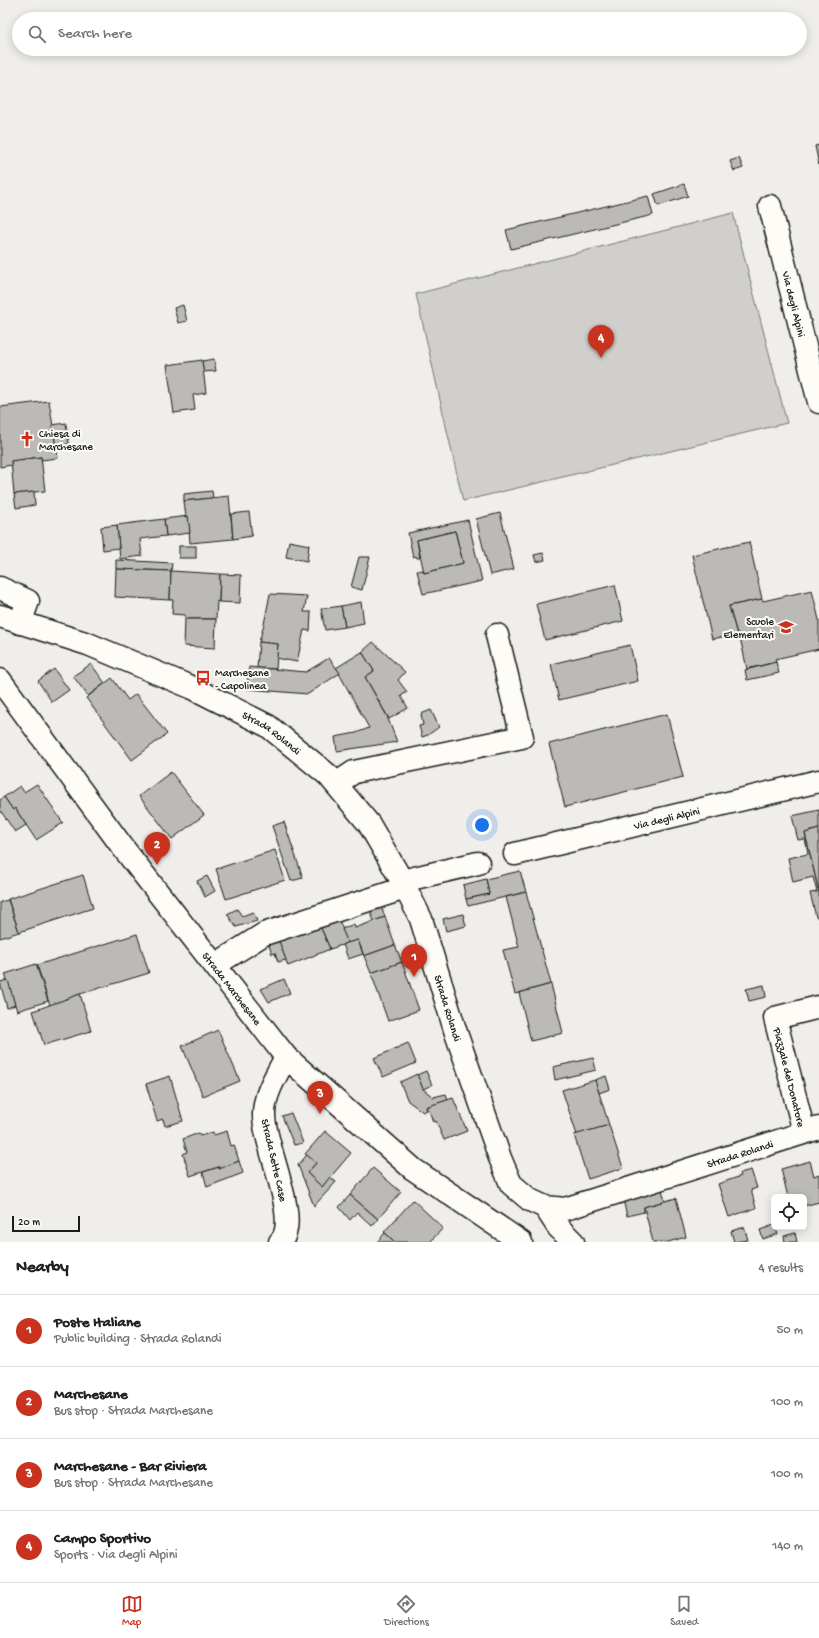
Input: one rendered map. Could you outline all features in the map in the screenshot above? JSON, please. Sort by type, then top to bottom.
[{"type":"street","name":"Via degli Alpini","points":[[770,206],[814,357],[819,402]]},
{"type":"street","points":[[0,588],[28,601],[20,623]]},
{"type":"street","name":"Strada Rolandi","points":[[0,616],[88,644],[193,688],[268,726],[328,775],[369,824],[421,919],[456,1033],[500,1158],[511,1184],[530,1200],[545,1207],[565,1209],[812,1130]]},
{"type":"street","points":[[336,784],[354,772],[522,737],[497,635]]},
{"type":"street","name":"Strada Marchesane","points":[[0,680],[124,849],[286,1057],[413,1169],[521,1242]]},
{"type":"street","name":"Via degli Alpini","points":[[515,854],[819,781]]},
{"type":"street","points":[[215,965],[264,934],[403,884],[478,863]]},
{"type":"street","name":"Piazzale del Donatore","points":[[812,1130],[775,1018],[819,1007]]},
{"type":"street","name":"Strada Sette Case","points":[[280,1242],[285,1238],[287,1228],[287,1212],[264,1114],[268,1093],[286,1057]]},
{"type":"street","points":[[545,1207],[558,1227],[572,1242]]},
{"type":"shaded area","points":[[733,213],[787,423],[463,501],[416,294]]},
{"type":"building","points":[[819,145],[819,165],[815,146]]},
{"type":"building","points":[[739,158],[743,168],[734,171],[730,161]]},
{"type":"building","points":[[684,184],[688,196],[658,206],[654,194]]},
{"type":"building","points":[[648,196],[653,215],[511,249],[506,230]]},
{"type":"building","points":[[183,305],[187,321],[178,323],[174,308]]},
{"type":"building","points":[[214,359],[216,371],[203,372],[202,361]]},
{"type":"building","points":[[202,360],[206,393],[193,395],[195,410],[174,413],[167,365]]},
{"type":"building","name":"Chiesa di Marchesane","points":[[49,401],[58,458],[41,460],[41,457],[11,461],[12,465],[0,467],[0,407]]},
{"type":"building","points":[[66,423],[69,444],[56,446],[52,425]]},
{"type":"building","points":[[41,457],[45,491],[14,494],[11,461]]},
{"type":"building","points":[[212,491],[213,498],[184,501],[184,494]]},
{"type":"building","points":[[34,492],[35,505],[16,508],[14,494]]},
{"type":"building","points":[[229,496],[233,539],[190,543],[188,516],[186,517],[184,501]]},
{"type":"building","points":[[249,512],[252,536],[233,539],[231,514]]},
{"type":"building","points":[[500,513],[514,569],[490,575],[476,519]]},
{"type":"building","points":[[188,516],[190,533],[166,536],[164,519]]},
{"type":"building","points":[[164,519],[166,536],[140,539],[142,556],[120,559],[117,525]]},
{"type":"building","points":[[468,520],[482,581],[423,594],[417,571],[423,570],[424,573],[463,563],[455,531],[417,540],[420,558],[417,558],[416,556],[413,557],[408,533]]},
{"type":"building","points":[[117,525],[119,548],[103,550],[101,527]]},
{"type":"building","points":[[455,531],[463,563],[424,573],[417,540]]},
{"type":"building","points":[[289,541],[309,545],[307,561],[286,557]]},
{"type":"building","points":[[749,542],[762,599],[729,606],[737,634],[712,639],[692,555]]},
{"type":"building","points":[[179,546],[196,546],[196,558],[179,558]]},
{"type":"building","points":[[543,553],[545,560],[536,562],[534,555]]},
{"type":"building","points":[[359,557],[370,557],[362,590],[351,587]]},
{"type":"building","points":[[116,560],[172,563],[171,571],[116,569]]},
{"type":"building","points":[[116,569],[171,571],[170,600],[115,597]]},
{"type":"building","points":[[171,571],[220,574],[219,602],[217,601],[216,619],[185,619],[185,615],[172,614],[173,600],[170,600]]},
{"type":"building","points":[[220,574],[241,575],[240,603],[219,602]]},
{"type":"building","points":[[615,585],[623,621],[545,640],[536,604]]},
{"type":"building","points":[[812,590],[819,620],[819,649],[775,659],[776,662],[747,669],[739,633],[737,634],[729,606],[762,599],[763,601]]},
{"type":"building","points":[[270,594],[307,596],[304,612],[311,612],[310,631],[304,630],[297,662],[276,658],[278,644],[259,642]]},
{"type":"building","points":[[361,602],[364,623],[345,627],[341,606]]},
{"type":"building","points":[[341,606],[345,627],[325,630],[321,609]]},
{"type":"building","points":[[185,619],[216,619],[215,648],[184,646]]},
{"type":"building","points":[[259,642],[278,644],[276,669],[257,668]]},
{"type":"building","points":[[373,642],[405,672],[398,680],[407,692],[401,696],[408,708],[389,719],[365,677],[374,671],[362,652]]},
{"type":"building","points":[[630,645],[638,681],[559,700],[551,664]]},
{"type":"building","points":[[362,652],[374,671],[365,677],[387,716],[397,742],[337,751],[335,737],[356,733],[369,728],[336,668]]},
{"type":"building","points":[[329,658],[340,673],[308,694],[247,689],[249,667],[306,672]]},
{"type":"building","points":[[776,662],[779,673],[747,680],[745,670]]},
{"type":"building","points":[[91,664],[105,683],[88,696],[73,676]]},
{"type":"building","points":[[54,669],[69,690],[52,702],[38,681]]},
{"type":"building","points":[[112,678],[128,700],[136,694],[167,734],[132,760],[86,698]]},
{"type":"building","points":[[431,710],[439,727],[428,735],[422,737],[419,726],[423,725],[421,714]]},
{"type":"building","points":[[667,714],[683,777],[565,807],[549,744]]},
{"type":"building","points":[[171,772],[204,815],[172,839],[139,796]]},
{"type":"building","points":[[37,784],[63,823],[36,840],[15,808],[13,810],[4,797],[20,786],[24,792]]},
{"type":"building","points":[[4,797],[13,810],[15,808],[26,825],[15,832],[0,810],[0,800]]},
{"type":"building","points":[[819,810],[819,829],[805,833],[819,892],[819,917],[816,917],[810,893],[817,892],[813,877],[793,882],[788,858],[808,854],[805,839],[798,840],[792,816]]},
{"type":"building","points":[[284,822],[303,878],[291,881],[272,826]]},
{"type":"building","points":[[819,829],[819,892],[805,833]]},
{"type":"building","points":[[275,850],[285,880],[226,899],[216,869]]},
{"type":"building","points":[[520,871],[526,892],[468,906],[466,899],[489,894],[486,879]]},
{"type":"building","points":[[83,875],[93,908],[19,932],[8,899]]},
{"type":"building","points":[[207,876],[215,891],[205,897],[197,881]]},
{"type":"building","points":[[486,879],[489,894],[466,899],[463,885]]},
{"type":"building","points":[[526,892],[551,984],[515,994],[503,950],[519,947],[506,897]]},
{"type":"building","points":[[8,900],[19,932],[0,938],[0,902]]},
{"type":"building","points":[[380,904],[385,917],[374,921],[369,908]]},
{"type":"building","points":[[237,909],[242,916],[253,912],[257,921],[236,927],[227,914]]},
{"type":"building","points":[[336,912],[348,943],[330,949],[317,919]]},
{"type":"building","points":[[463,914],[466,926],[446,931],[443,919]]},
{"type":"building","points":[[385,917],[395,945],[364,956],[358,940],[348,943],[342,929],[354,924],[355,928]]},
{"type":"building","points":[[317,919],[330,949],[288,966],[276,934]]},
{"type":"building","points":[[276,933],[286,960],[278,962],[275,953],[272,954],[266,937]]},
{"type":"building","points":[[137,934],[149,973],[80,994],[50,1006],[37,965]]},
{"type":"building","points":[[358,940],[363,954],[348,959],[343,944]]},
{"type":"building","points":[[395,945],[402,962],[371,973],[364,956]]},
{"type":"building","points":[[402,962],[419,1010],[388,1021],[371,973]]},
{"type":"building","points":[[36,964],[48,1001],[17,1011],[5,974]]},
{"type":"building","points":[[284,979],[290,993],[269,1002],[261,989]]},
{"type":"building","points":[[8,980],[15,1005],[7,1008],[0,982]]},
{"type":"building","points":[[551,984],[563,1033],[531,1041],[519,993]]},
{"type":"building","points":[[764,985],[766,997],[749,1001],[746,989]]},
{"type":"building","points":[[80,994],[91,1031],[44,1045],[33,1011]]},
{"type":"building","points":[[218,1030],[240,1081],[203,1096],[182,1046]]},
{"type":"building","points":[[408,1043],[416,1063],[383,1077],[374,1058]]},
{"type":"building","points":[[593,1058],[596,1070],[555,1080],[553,1067]]},
{"type":"building","points":[[426,1071],[432,1085],[423,1089],[417,1075]]},
{"type":"building","points":[[417,1074],[423,1089],[433,1097],[446,1094],[448,1100],[426,1107],[427,1110],[423,1112],[408,1101],[400,1082]]},
{"type":"building","points":[[170,1076],[183,1121],[165,1126],[163,1119],[157,1121],[146,1084]]},
{"type":"building","points":[[606,1076],[610,1089],[599,1093],[595,1080]]},
{"type":"building","points":[[595,1080],[609,1125],[577,1135],[562,1090]]},
{"type":"building","points":[[453,1098],[467,1131],[444,1140],[436,1121],[433,1122],[429,1110],[427,1110],[426,1107]]},
{"type":"building","points":[[291,1113],[303,1143],[294,1145],[282,1116]]},
{"type":"building","points":[[609,1125],[623,1168],[588,1179],[574,1135]]},
{"type":"building","points":[[227,1131],[231,1146],[234,1145],[239,1161],[219,1169],[219,1167],[190,1176],[183,1154],[187,1152],[183,1139],[199,1133],[200,1136],[213,1132],[214,1135]]},
{"type":"building","points":[[325,1131],[351,1153],[322,1187],[307,1173],[316,1163],[305,1154]]},
{"type":"building","points":[[307,1155],[316,1163],[307,1173],[322,1187],[330,1177],[336,1182],[314,1206],[298,1165]]},
{"type":"building","points":[[239,1161],[243,1173],[207,1187],[203,1172],[219,1167],[219,1169]]},
{"type":"building","points":[[810,1161],[814,1176],[819,1174],[819,1202],[807,1205],[807,1194],[787,1194],[781,1169]]},
{"type":"building","points":[[373,1168],[401,1192],[378,1219],[350,1195]]},
{"type":"building","points":[[751,1170],[757,1188],[751,1190],[756,1208],[729,1217],[718,1184],[741,1176],[740,1173]]},
{"type":"building","points":[[661,1186],[665,1201],[644,1207],[644,1212],[627,1216],[622,1196]]},
{"type":"building","points":[[350,1195],[378,1219],[372,1226],[357,1212],[350,1220],[339,1207]]},
{"type":"building","points":[[676,1198],[686,1237],[668,1242],[653,1242],[644,1207]]},
{"type":"building","points":[[413,1200],[443,1228],[430,1242],[395,1242],[384,1232]]},
{"type":"building","points":[[771,1226],[771,1230],[776,1230],[778,1234],[763,1239],[760,1230]]},
{"type":"building","points":[[744,1227],[748,1240],[734,1242],[731,1231]]},
{"type":"building","points":[[385,1233],[395,1242],[377,1242]]},
{"type":"building","points":[[795,1233],[797,1242],[785,1242],[784,1236]]},
{"type":"place","name":"Campo Sportivo","points":[[601,358]]},
{"type":"place","name":"Chiesa di Marchesane","points":[[27,439]]},
{"type":"place","name":"Scuole Elementari","points":[[786,627]]},
{"type":"place","name":"Marchesane - Capolinea","points":[[203,678]]},
{"type":"place","name":"Marchesane","points":[[157,865]]},
{"type":"place","name":"Poste Italiane","points":[[414,977]]},
{"type":"place","name":"Marchesane - Bar Riviera","points":[[320,1114]]}]
